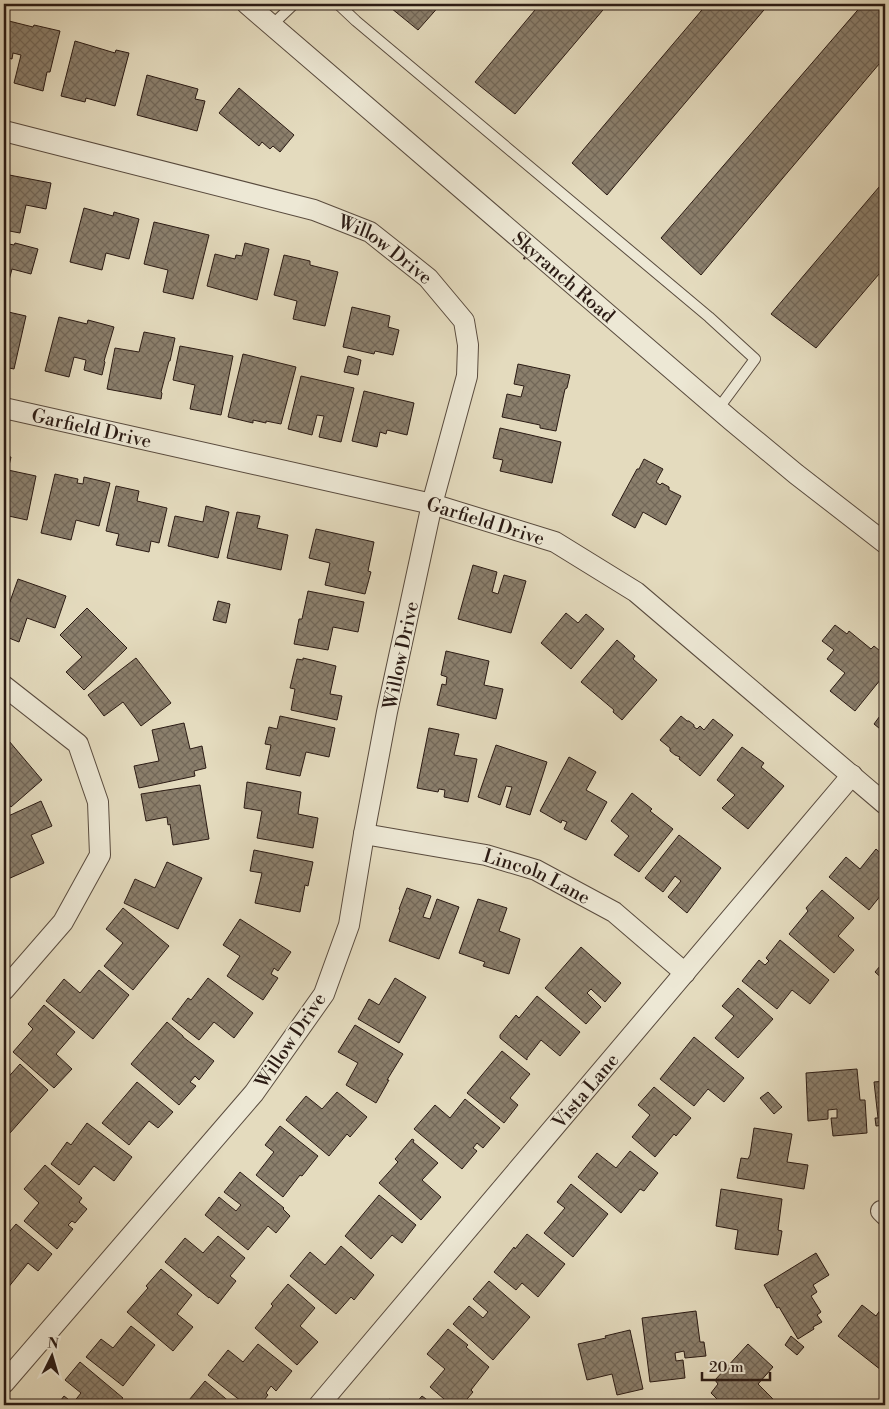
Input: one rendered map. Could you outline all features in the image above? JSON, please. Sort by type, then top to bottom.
[{"type":"street","name":"Skyranch Road","points":[[247,4],[718,409],[796,474],[885,543]]},
{"type":"street","name":"Willow Drive","points":[[4,132],[314,210],[370,232],[428,278],[464,321],[468,345],[467,376],[432,504],[387,712],[349,925],[324,994],[254,1093],[4,1383]]},
{"type":"street","name":"Garfield Drive","points":[[4,408],[432,504],[555,542],[636,592],[885,804]]},
{"type":"street","points":[[4,686],[78,744],[98,802],[100,855],[63,922],[4,990]]},
{"type":"street","name":"Vista Lane","points":[[318,1405],[852,775]]},
{"type":"street","name":"Lincoln Lane","points":[[364,834],[486,855],[536,870],[614,912],[685,973]]},
{"type":"lane","points":[[272,25],[294,4]]},
{"type":"lane","points":[[338,4],[709,317],[755,359],[718,409]]},
{"type":"building","points":[[386,4],[441,4],[418,30]]},
{"type":"building","points":[[540,4],[608,4],[515,114],[475,82]]},
{"type":"building","points":[[707,4],[769,4],[607,195],[572,163]]},
{"type":"building","points":[[863,4],[885,4],[885,57],[701,275],[661,238]]},
{"type":"building","points":[[5,20],[60,31],[50,72],[47,72],[43,91],[14,83],[21,55],[13,53],[12,59],[4,57]]},
{"type":"building","points":[[75,41],[115,53],[116,50],[129,53],[115,106],[86,98],[85,102],[61,96]]},
{"type":"building","points":[[147,75],[198,89],[195,99],[205,101],[197,131],[137,115]]},
{"type":"building","points":[[239,88],[294,135],[280,152],[273,146],[270,149],[262,142],[259,146],[219,113]]},
{"type":"building","points":[[4,174],[51,183],[46,209],[26,205],[20,233],[4,230]]},
{"type":"building","points":[[885,180],[885,267],[816,348],[771,314]]},
{"type":"building","points":[[84,208],[113,216],[114,212],[139,219],[129,259],[106,253],[102,270],[70,262]]},
{"type":"building","points":[[154,222],[209,235],[193,299],[163,292],[168,270],[144,264]]},
{"type":"building","points":[[4,243],[14,245],[15,243],[38,249],[31,274],[12,269],[4,299]]},
{"type":"building","points":[[245,243],[269,249],[257,300],[207,286],[215,254],[235,259],[236,255],[242,256]]},
{"type":"building","points":[[284,255],[310,261],[310,265],[338,272],[325,326],[293,319],[297,301],[274,295]]},
{"type":"building","points":[[352,307],[390,316],[388,327],[399,330],[393,355],[375,351],[374,354],[343,347]]},
{"type":"building","points":[[4,311],[26,316],[14,369],[4,367]]},
{"type":"building","points":[[59,317],[87,324],[88,320],[114,327],[102,375],[84,370],[86,360],[74,357],[69,377],[45,371]]},
{"type":"building","points":[[144,332],[175,338],[161,392],[161,399],[107,389],[115,348],[139,352]]},
{"type":"building","points":[[180,346],[233,356],[221,415],[190,409],[195,385],[173,380]]},
{"type":"building","points":[[243,354],[296,367],[281,424],[253,420],[253,423],[228,417]]},
{"type":"building","points":[[348,356],[361,360],[358,375],[344,372]]},
{"type":"building","points":[[518,364],[570,375],[556,431],[540,428],[540,425],[502,417],[507,394],[521,397],[524,386],[514,384]]},
{"type":"building","points":[[301,376],[354,388],[341,442],[319,437],[324,416],[317,415],[312,435],[288,429]]},
{"type":"building","points":[[364,391],[414,403],[407,435],[387,430],[386,434],[380,432],[377,447],[352,441]]},
{"type":"building","points":[[500,428],[561,442],[552,483],[500,471],[503,460],[493,458]]},
{"type":"building","points":[[4,456],[11,457],[8,470],[36,476],[27,520],[4,515]]},
{"type":"building","points":[[644,459],[663,469],[656,482],[660,485],[662,483],[669,487],[669,490],[681,496],[666,525],[643,512],[635,528],[612,515]]},
{"type":"building","points":[[55,474],[78,479],[77,483],[83,484],[84,477],[110,483],[99,526],[76,520],[71,540],[41,533]]},
{"type":"building","points":[[116,486],[139,491],[137,501],[167,508],[159,543],[151,541],[149,552],[116,545],[119,534],[106,531]]},
{"type":"building","points":[[206,506],[229,512],[218,558],[168,546],[175,516],[203,522]]},
{"type":"building","points":[[237,512],[260,516],[257,528],[288,535],[281,570],[227,558]]},
{"type":"building","points":[[316,529],[374,542],[368,571],[371,572],[365,594],[325,585],[330,563],[309,558]]},
{"type":"building","points":[[473,565],[497,572],[492,592],[498,594],[504,575],[526,581],[511,633],[458,619]]},
{"type":"building","points":[[4,573],[9,574],[4,591]]},
{"type":"building","points":[[18,579],[66,596],[55,628],[27,618],[19,642],[4,636],[4,610],[5,606],[8,607]]},
{"type":"building","points":[[308,591],[364,602],[358,632],[333,627],[328,650],[294,644],[299,619],[302,619]]},
{"type":"building","points":[[218,601],[230,604],[226,623],[213,620]]},
{"type":"building","points":[[87,608],[127,648],[84,690],[66,672],[82,657],[60,635]]},
{"type":"building","points":[[566,613],[578,623],[586,614],[604,629],[571,669],[541,643]]},
{"type":"building","points":[[835,625],[847,634],[849,631],[871,649],[874,646],[885,655],[885,674],[855,711],[830,691],[845,673],[827,659],[834,650],[822,641]]},
{"type":"building","points":[[617,640],[635,656],[633,659],[657,680],[622,720],[613,712],[614,710],[581,682]]},
{"type":"building","points":[[446,651],[489,661],[484,685],[503,689],[496,719],[437,705],[442,684],[446,685],[447,677],[441,675]]},
{"type":"building","points":[[136,658],[171,703],[141,726],[123,702],[104,716],[88,695]]},
{"type":"building","points":[[303,658],[336,666],[330,694],[342,696],[337,720],[291,710],[295,689],[290,688],[297,659],[303,660]]},
{"type":"building","points":[[885,709],[885,733],[874,724]]},
{"type":"building","points":[[280,716],[335,728],[329,757],[306,752],[300,776],[266,769],[271,745],[265,744],[269,727],[277,729]]},
{"type":"building","points":[[681,716],[697,729],[700,726],[704,730],[713,719],[733,735],[700,776],[660,740]]},
{"type":"building","points":[[184,723],[190,749],[202,746],[206,768],[194,771],[195,776],[139,788],[134,766],[159,761],[152,730]]},
{"type":"building","points":[[429,728],[459,734],[454,755],[477,759],[468,802],[444,797],[445,790],[439,789],[438,792],[417,788]]},
{"type":"building","points":[[9,741],[42,780],[11,807],[7,802],[4,805],[4,745]]},
{"type":"building","points":[[496,745],[547,762],[530,815],[506,807],[512,787],[506,786],[500,805],[478,797]]},
{"type":"building","points":[[742,747],[764,763],[761,767],[784,786],[748,829],[722,808],[735,795],[717,780]]},
{"type":"building","points":[[569,757],[596,772],[586,790],[607,802],[586,840],[564,829],[567,822],[562,820],[561,823],[540,811]]},
{"type":"building","points":[[247,782],[301,792],[298,814],[318,818],[313,848],[257,838],[262,811],[244,808]]},
{"type":"building","points":[[200,785],[209,839],[173,845],[167,817],[146,821],[141,794]]},
{"type":"building","points":[[632,793],[652,809],[650,811],[673,829],[639,872],[614,855],[629,836],[611,821]]},
{"type":"building","points":[[41,801],[52,826],[31,835],[44,863],[8,879],[4,870],[4,818]]},
{"type":"building","points":[[679,835],[721,868],[687,913],[668,897],[681,881],[675,876],[663,892],[645,878]]},
{"type":"building","points":[[876,849],[885,857],[885,890],[869,910],[829,877],[846,857],[860,869]]},
{"type":"building","points":[[254,850],[313,862],[308,886],[305,885],[300,912],[255,903],[262,873],[250,871]]},
{"type":"building","points":[[167,862],[202,878],[178,929],[124,903],[135,879],[155,888]]},
{"type":"building","points":[[407,888],[431,896],[423,917],[430,919],[437,899],[459,907],[439,959],[389,941]]},
{"type":"building","points":[[822,890],[854,918],[838,936],[854,950],[834,973],[789,934],[808,911],[806,908]]},
{"type":"building","points":[[478,899],[507,908],[499,931],[520,939],[509,974],[483,966],[485,962],[459,953]]},
{"type":"building","points":[[123,908],[169,946],[133,990],[104,966],[123,943],[106,929]]},
{"type":"building","points":[[240,919],[291,952],[278,971],[274,968],[271,974],[278,978],[263,1000],[227,976],[240,956],[223,945]]},
{"type":"building","points":[[780,940],[829,980],[810,1004],[792,990],[777,1009],[742,981],[759,960],[765,965],[769,961],[766,958]]},
{"type":"building","points":[[581,947],[621,983],[605,1002],[591,989],[587,993],[601,1007],[586,1024],[545,988]]},
{"type":"building","points":[[885,960],[885,981],[875,972]]},
{"type":"building","points":[[99,970],[129,995],[93,1039],[46,1001],[64,979],[80,993]]},
{"type":"building","points":[[208,978],[253,1013],[234,1038],[214,1022],[199,1040],[172,1019],[188,998],[191,1000]]},
{"type":"building","points":[[395,978],[426,997],[399,1043],[358,1019],[369,999],[379,1005]]},
{"type":"building","points":[[738,988],[773,1019],[738,1058],[715,1038],[734,1016],[722,1006]]},
{"type":"building","points":[[537,996],[580,1032],[560,1056],[541,1040],[527,1060],[500,1038],[500,1035],[516,1015],[519,1018]]},
{"type":"building","points":[[44,1005],[75,1032],[56,1054],[72,1069],[54,1088],[13,1052],[33,1029],[28,1024]]},
{"type":"building","points":[[167,1022],[214,1061],[199,1080],[195,1076],[190,1082],[196,1086],[179,1105],[131,1064]]},
{"type":"building","points":[[355,1025],[403,1054],[376,1103],[346,1085],[358,1063],[338,1052]]},
{"type":"building","points":[[694,1037],[744,1078],[724,1102],[708,1089],[694,1106],[660,1079]]},
{"type":"building","points":[[502,1051],[530,1074],[510,1098],[518,1105],[504,1123],[467,1093]]},
{"type":"building","points":[[20,1064],[48,1090],[10,1133],[4,1127],[4,1082]]},
{"type":"building","points":[[857,1069],[860,1100],[865,1100],[867,1133],[833,1136],[831,1118],[837,1118],[837,1109],[828,1110],[828,1119],[808,1121],[806,1073]]},
{"type":"building","points":[[885,1081],[885,1125],[876,1126],[875,1118],[878,1118],[874,1082]]},
{"type":"building","points":[[137,1082],[173,1112],[158,1128],[149,1121],[129,1145],[102,1123]]},
{"type":"building","points":[[654,1087],[691,1118],[676,1136],[674,1134],[655,1157],[632,1137],[650,1115],[638,1105]]},
{"type":"building","points":[[337,1092],[367,1117],[350,1137],[347,1134],[329,1156],[286,1120],[306,1096],[322,1109]]},
{"type":"building","points":[[768,1092],[782,1107],[774,1114],[760,1098]]},
{"type":"building","points":[[465,1099],[500,1128],[483,1148],[477,1143],[473,1148],[477,1151],[462,1169],[414,1129],[435,1105],[450,1118]]},
{"type":"building","points":[[87,1123],[132,1157],[114,1181],[94,1166],[79,1185],[51,1164],[67,1142],[71,1145]]},
{"type":"building","points":[[280,1126],[318,1156],[283,1197],[256,1175],[274,1152],[265,1145]]},
{"type":"building","points":[[754,1128],[792,1134],[787,1162],[808,1165],[804,1189],[737,1178],[741,1158],[748,1159],[750,1155]]},
{"type":"building","points":[[412,1139],[414,1140],[413,1142],[438,1163],[422,1180],[441,1197],[421,1220],[379,1183],[398,1162],[395,1159]]},
{"type":"building","points":[[630,1151],[658,1173],[644,1191],[640,1189],[621,1213],[578,1177],[597,1153],[616,1168]]},
{"type":"building","points":[[45,1165],[82,1198],[79,1202],[87,1209],[75,1223],[72,1221],[68,1225],[73,1229],[57,1249],[24,1221],[39,1203],[24,1189]]},
{"type":"building","points":[[240,1172],[284,1208],[290,1216],[276,1233],[268,1226],[248,1250],[205,1215],[219,1197],[236,1211],[241,1205],[224,1192]]},
{"type":"building","points":[[571,1184],[608,1214],[573,1257],[544,1233],[565,1208],[557,1202]]},
{"type":"building","points":[[721,1189],[782,1199],[778,1230],[782,1231],[778,1255],[735,1249],[738,1230],[716,1226]]},
{"type":"building","points":[[379,1195],[416,1225],[402,1243],[392,1235],[371,1259],[345,1236]]},
{"type":"building","points":[[16,1224],[52,1254],[38,1271],[28,1263],[7,1289],[4,1286],[4,1238]]},
{"type":"building","points":[[527,1234],[565,1264],[538,1297],[522,1283],[516,1290],[494,1272]]},
{"type":"building","points":[[218,1236],[245,1258],[230,1276],[236,1281],[218,1304],[165,1262],[185,1238],[203,1253]]},
{"type":"building","points":[[341,1246],[374,1275],[354,1300],[351,1297],[336,1314],[290,1276],[310,1252],[325,1265]]},
{"type":"building","points":[[816,1253],[829,1275],[813,1285],[817,1292],[811,1296],[821,1312],[817,1315],[822,1322],[798,1339],[764,1285]]},
{"type":"building","points":[[161,1269],[192,1295],[177,1314],[193,1327],[173,1351],[127,1312],[148,1288],[146,1286]]},
{"type":"building","points":[[489,1281],[530,1317],[493,1360],[453,1324],[469,1306],[483,1318],[488,1312],[473,1299]]},
{"type":"building","points":[[288,1284],[315,1308],[300,1326],[318,1342],[297,1365],[255,1328],[273,1306],[271,1304]]},
{"type":"building","points":[[885,1303],[885,1364],[881,1370],[838,1336],[862,1305],[876,1316]]},
{"type":"building","points":[[696,1311],[700,1342],[704,1342],[706,1356],[685,1358],[684,1351],[675,1353],[676,1361],[683,1360],[685,1378],[650,1382],[642,1318]]},
{"type":"building","points":[[131,1326],[155,1345],[123,1386],[86,1357],[101,1339],[113,1348]]},
{"type":"building","points":[[448,1329],[468,1345],[466,1347],[489,1367],[462,1405],[451,1405],[430,1387],[445,1369],[427,1354]]},
{"type":"building","points":[[630,1330],[643,1389],[617,1395],[612,1374],[587,1380],[578,1344]]},
{"type":"building","points":[[791,1336],[804,1347],[797,1355],[785,1345]]},
{"type":"building","points":[[258,1344],[292,1371],[276,1391],[271,1386],[266,1393],[268,1395],[260,1405],[246,1405],[208,1375],[228,1350],[243,1362]]},
{"type":"building","points":[[748,1344],[773,1367],[758,1384],[773,1399],[767,1405],[723,1405],[711,1393],[718,1384],[715,1380]]},
{"type":"building","points":[[80,1362],[123,1398],[116,1405],[57,1405],[64,1396],[73,1403],[81,1393],[65,1380]]},
{"type":"building","points":[[205,1381],[232,1404],[189,1405],[191,1402],[189,1400]]},
{"type":"building","points":[[422,1396],[434,1405],[414,1405]]},
{"type":"building","points":[[389,1399],[397,1405],[384,1405]]}]
